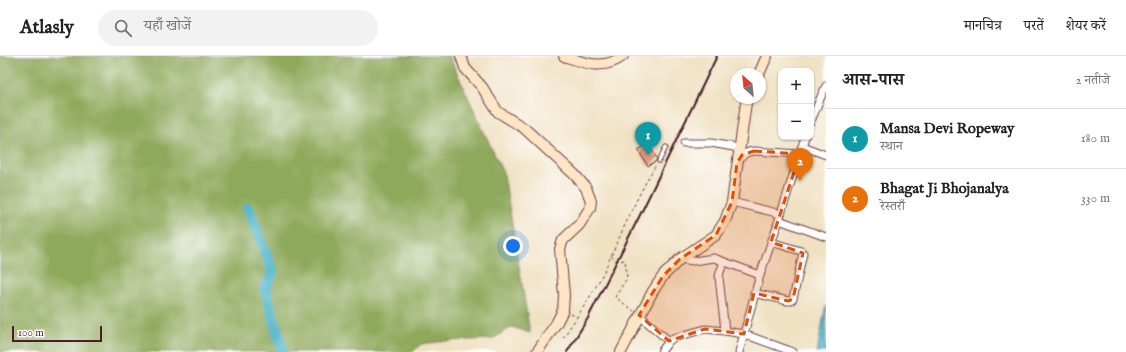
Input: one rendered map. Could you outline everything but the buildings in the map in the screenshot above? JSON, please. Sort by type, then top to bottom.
[{"type":"main road","points":[[461,56],[465,68],[482,87],[498,112],[524,128],[575,175],[586,188],[591,201],[590,208],[579,225],[563,240],[560,249],[564,295],[563,310],[557,322],[537,352]]},
{"type":"main road","points":[[564,56],[590,64],[601,65],[611,63],[623,56]]},
{"type":"main road","points":[[762,68],[767,56]]},
{"type":"main road","points":[[621,352],[639,315],[662,276],[680,259],[716,235],[725,220],[732,202],[746,104]]},
{"type":"street","points":[[814,113],[826,86]]},
{"type":"street","points":[[739,352],[754,293],[804,140]]},
{"type":"street","points":[[684,143],[711,143],[739,148]]},
{"type":"street","points":[[737,163],[742,155],[748,152],[801,150],[826,155]]},
{"type":"street","points":[[732,202],[780,217],[826,237]]},
{"type":"street","points":[[754,293],[790,302],[792,299],[803,253],[801,251],[771,242]]},
{"type":"street","points":[[680,259],[693,261],[710,258],[760,275]]},
{"type":"street","points":[[724,262],[720,272],[720,277],[725,331]]},
{"type":"street","points":[[639,315],[669,341]]},
{"type":"street","points":[[661,352],[673,338],[705,329],[744,334],[793,352]]},
{"type":"lane","points":[[659,161],[666,147]]},
{"type":"path","points":[[563,338],[586,302],[592,296],[650,175],[659,161],[649,152]]},
{"type":"path","points":[[611,256],[617,261],[625,260],[627,278],[615,297],[639,315]]},
{"type":"highlighted area","points":[[754,151],[800,154],[771,242],[803,253],[793,299],[788,301],[754,293],[744,334],[705,329],[669,341],[639,315],[663,276],[680,259],[716,235],[732,202],[737,163],[742,155]]},
{"type":"green space","points":[[0,56],[449,56],[504,175],[530,333],[512,327],[492,339],[445,341],[421,344],[413,352],[0,352]]},
{"type":"water","points":[[826,306],[826,352],[817,352],[825,309]]},
{"type":"waterway","points":[[248,208],[273,272],[265,289],[283,352]]},
{"type":"railway","points":[[567,352],[588,318],[717,56]]},
{"type":"place","name":"Mansa Devi Ropeway","points":[[648,155]]},
{"type":"place","name":"Bhagat Ji Bhojanalya","points":[[800,181]]}]
